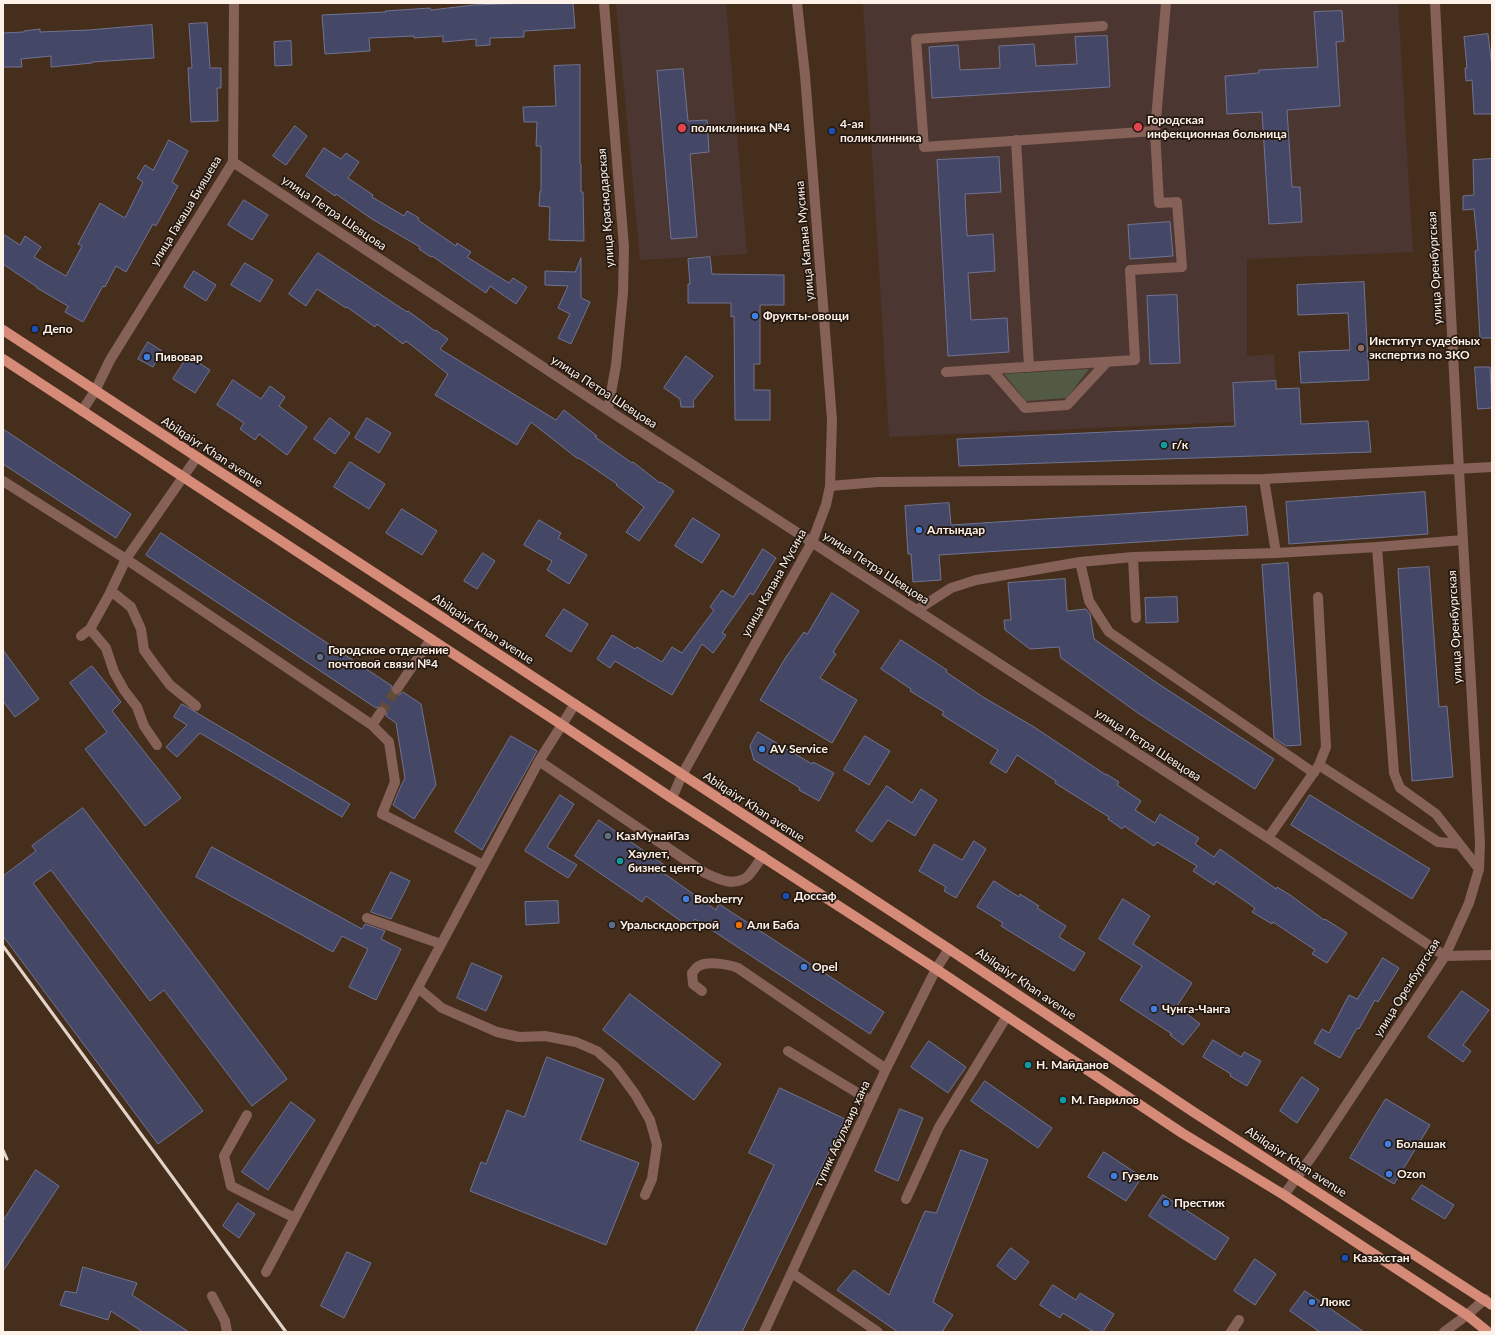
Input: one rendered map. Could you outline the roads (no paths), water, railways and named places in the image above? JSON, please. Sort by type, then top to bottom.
[{"type":"main road","name":"Abilqaiyr Khan avenue","points":[[3,330],[949,949],[1195,1113],[1488,1302]]},
{"type":"main road","points":[[3,359],[562,724],[672,798],[936,969],[1182,1133],[1284,1195],[1467,1315],[1488,1332]]},
{"type":"street","name":"улица Гакаша Бияшева","points":[[82,411],[95,391],[110,360],[233,162],[234,3]]},
{"type":"street","name":"улица Краснодарская","points":[[604,3],[624,247],[623,294],[616,364],[608,410]]},
{"type":"street","name":"улица Капана Мусина","points":[[672,798],[682,775],[812,542],[826,504],[830,486],[832,420],[805,75],[797,3]]},
{"type":"street","points":[[946,372],[1136,360],[1130,270],[1182,266],[1177,202],[1159,202],[1155,131],[1166,3]]},
{"type":"street","name":"улица Оренбургская","points":[[1284,1195],[1297,1178],[1445,956],[1469,903],[1479,869],[1480,843],[1435,3]]},
{"type":"street","points":[[1103,26],[916,39],[924,147],[1155,131]]},
{"type":"street","points":[[1016,140],[1029,367]]},
{"type":"street","name":"улица Петра Шевцова","points":[[233,162],[608,410],[1268,838],[1445,956]]},
{"type":"street","points":[[991,369],[1025,408],[1067,405],[1107,362]]},
{"type":"street","points":[[81,636],[90,629],[111,591],[126,558],[197,457]]},
{"type":"street","points":[[830,486],[878,482],[1264,479],[1459,470],[1492,467]]},
{"type":"street","points":[[1264,479],[1276,553]]},
{"type":"street","points":[[3,481],[126,558],[372,725],[389,742],[395,782],[382,814],[483,865]]},
{"type":"street","points":[[917,610],[951,588],[976,580],[1080,562],[1133,557],[1276,553],[1463,540]]},
{"type":"street","points":[[1378,547],[1394,773],[1400,788],[1436,814],[1479,869]]},
{"type":"street","points":[[1133,557],[1136,618]]},
{"type":"street","points":[[1080,562],[1089,601],[1109,632],[1317,769],[1438,842],[1459,844]]},
{"type":"street","points":[[111,591],[131,607],[141,629],[144,650],[154,664],[170,685],[196,706]]},
{"type":"street","points":[[1268,838],[1317,769],[1326,747],[1318,597]]},
{"type":"street","points":[[90,629],[106,648],[114,672],[124,690],[137,707],[144,726],[157,746]]},
{"type":"street","points":[[397,689],[431,639]]},
{"type":"street","points":[[266,1272],[539,761],[575,704]]},
{"type":"street","points":[[372,725],[381,712]]},
{"type":"street","points":[[539,761],[705,873],[721,880],[735,882],[747,876],[763,856]]},
{"type":"street","points":[[367,918],[441,944]]},
{"type":"street","name":"тупик Абулхаир хана","points":[[764,1332],[886,1069],[936,969],[949,949]]},
{"type":"street","points":[[1445,956],[1492,955]]},
{"type":"street","points":[[702,991],[693,984],[692,973],[699,966],[715,963],[728,964],[738,968],[886,1069]]},
{"type":"street","points":[[418,988],[442,1008],[497,1032],[519,1037],[545,1036],[576,1042],[597,1051],[615,1067],[635,1094],[650,1120],[657,1145],[652,1179],[645,1195]]},
{"type":"street","points":[[906,1199],[939,1127],[1007,1016]]},
{"type":"street","points":[[788,1051],[871,1101]]},
{"type":"street","points":[[247,1115],[224,1156],[231,1186],[295,1218]]},
{"type":"street","points":[[792,1273],[878,1332]]},
{"type":"street","points":[[212,1296],[225,1321],[227,1332]]},
{"type":"street","points":[[1444,1332],[1488,1302]]},
{"type":"street","points":[[1231,1332],[1239,1320]]},
{"type":"tunnel","points":[[381,712],[397,689]]},
{"type":"railway","points":[[3,946],[286,1332]]},
{"type":"railway","points":[[3,1150],[7,1159]]},
{"type":"place","name":"Городская инфекционная больница","points":[[1138,127]]},
{"type":"place","name":"поликлиника №4","points":[[682,128]]},
{"type":"place","name":"4-ая поликлинника","points":[[832,131]]},
{"type":"place","name":"Фрукты-овощи","points":[[755,316]]},
{"type":"place","name":"Депо","points":[[35,329]]},
{"type":"place","name":"Институт судебных экспертиз по ЗКО","points":[[1361,348]]},
{"type":"place","name":"Пивовар","points":[[147,357]]},
{"type":"place","name":"г/к","points":[[1164,445]]},
{"type":"place","name":"Алтындар","points":[[919,530]]},
{"type":"place","name":"Городское отделение почтовой связи №4","points":[[320,657]]},
{"type":"place","name":"AV Service","points":[[762,749]]},
{"type":"place","name":"КазМунайГаз","points":[[608,836]]},
{"type":"place","name":"Хаулет, бизнес центр","points":[[620,861]]},
{"type":"place","name":"Доссаф","points":[[786,896]]},
{"type":"place","name":"Boxberry","points":[[686,899]]},
{"type":"place","name":"Уральскдорстрой","points":[[612,925]]},
{"type":"place","name":"Али Баба","points":[[739,925]]},
{"type":"place","name":"Opel","points":[[804,967]]},
{"type":"place","name":"Чунга-Чанга","points":[[1154,1009]]},
{"type":"place","name":"Н. Майданов","points":[[1028,1065]]},
{"type":"place","name":"М. Гаврилов","points":[[1063,1100]]},
{"type":"place","name":"Болашак","points":[[1388,1144]]},
{"type":"place","name":"Ozon","points":[[1389,1174]]},
{"type":"place","name":"Гузель","points":[[1114,1176]]},
{"type":"place","name":"Престиж","points":[[1166,1203]]},
{"type":"place","name":"Казахстан","points":[[1345,1258]]},
{"type":"place","name":"Люкс","points":[[1312,1302]]}]
